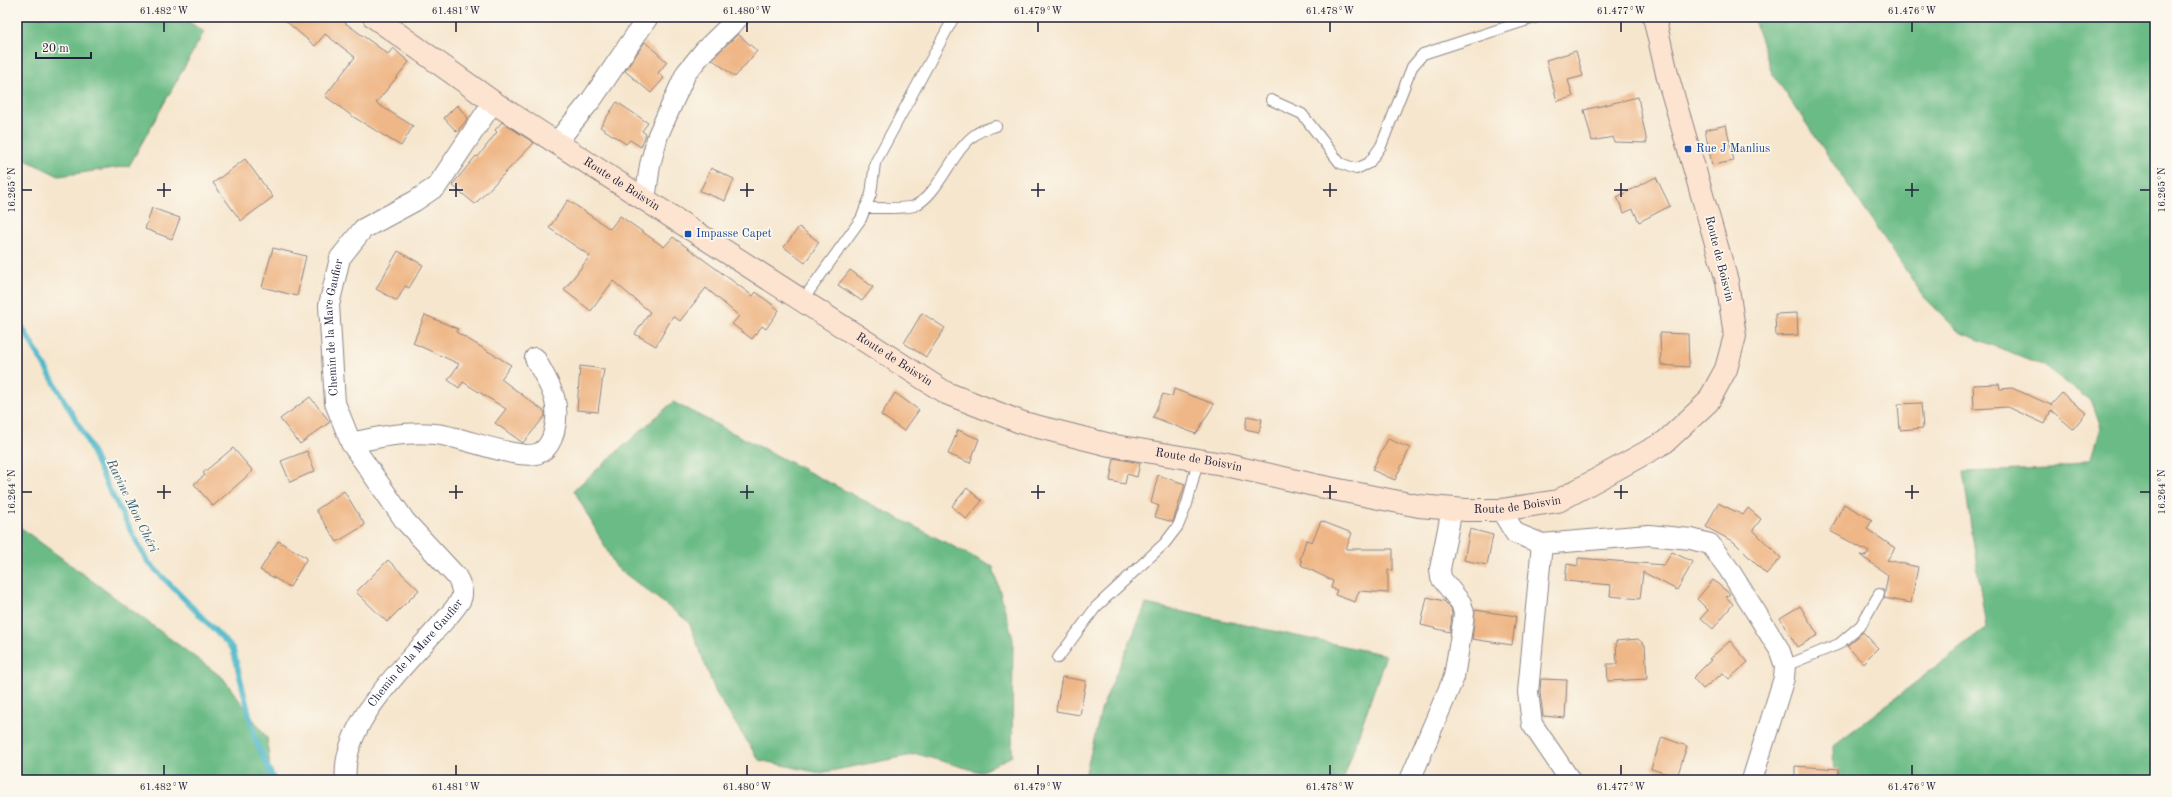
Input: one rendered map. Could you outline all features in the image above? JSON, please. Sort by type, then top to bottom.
[{"type":"main road","name":"Route de Boisvin","points":[[374,17],[493,102],[946,393],[1030,425],[1110,445],[1198,460],[1419,506],[1452,509],[1501,510],[1558,501],[1665,442],[1708,402],[1726,369],[1735,336],[1727,281],[1668,78],[1654,17]]},
{"type":"street","points":[[556,143],[592,99],[648,17]]},
{"type":"street","points":[[645,200],[650,165],[658,135],[686,74],[704,51],[739,17]]},
{"type":"street","name":"Chemin de la Mare Gaufier","points":[[346,780],[345,770],[350,747],[370,704],[440,626],[461,598],[461,585],[456,576],[405,521],[351,443],[335,403],[329,305],[340,258],[363,229],[415,201],[437,186],[493,102]]},
{"type":"street","points":[[351,443],[407,433],[436,434],[462,438],[522,455],[538,454],[551,441],[556,423],[556,398],[535,358]]},
{"type":"street","points":[[1410,780],[1454,677],[1463,622],[1464,613],[1461,603],[1442,578],[1440,569],[1452,509]]},
{"type":"street","points":[[1501,510],[1515,533],[1542,544],[1650,535],[1691,538],[1710,544],[1728,568],[1779,649],[1785,666],[1784,678],[1752,780]]},
{"type":"street","points":[[1542,544],[1528,692],[1529,710],[1532,724],[1570,780]]},
{"type":"street","points":[[1399,780],[1419,758]]},
{"type":"lane","points":[[802,301],[861,220],[871,194],[875,163],[954,17]]},
{"type":"lane","points":[[1271,100],[1302,114],[1340,163],[1356,169],[1369,163],[1381,146],[1412,66],[1423,54],[1537,17]]},
{"type":"lane","points":[[865,208],[913,206],[924,199],[966,143],[976,133],[996,126]]},
{"type":"lane","points":[[1058,658],[1096,607],[1165,543],[1178,526],[1187,504],[1198,460]]},
{"type":"lane","points":[[1785,666],[1839,644],[1861,625],[1879,594]]},
{"type":"green space","points":[[17,17],[182,17],[204,32],[129,166],[59,176],[17,156]]},
{"type":"green space","points":[[1753,17],[2155,17],[2155,780],[1834,780],[1833,746],[1986,628],[1963,472],[2051,469],[2092,458],[2101,427],[2092,402],[2043,365],[1959,332],[1924,297],[1772,73]]},
{"type":"green space","points":[[673,402],[993,567],[1013,639],[1012,756],[980,772],[917,754],[820,773],[759,760],[716,693],[689,622],[616,567],[574,490]]},
{"type":"green space","points":[[17,525],[223,678],[267,738],[271,780],[17,780]]},
{"type":"green space","points":[[1146,604],[1386,655],[1343,780],[1084,780],[1102,707]]},
{"type":"building","points":[[281,17],[337,17],[388,54],[393,48],[409,62],[376,103],[413,126],[401,146],[352,116],[325,96],[355,57],[325,34],[315,46]]},
{"type":"building","points":[[738,34],[757,51],[735,77],[712,59]]},
{"type":"building","points":[[645,42],[667,62],[658,73],[664,78],[651,93],[625,71]]},
{"type":"building","points":[[1576,51],[1583,76],[1568,80],[1573,97],[1557,101],[1546,60]]},
{"type":"building","points":[[1638,97],[1647,143],[1614,142],[1613,137],[1592,141],[1584,110]]},
{"type":"building","points":[[617,102],[648,123],[642,131],[646,134],[641,147],[630,140],[626,144],[600,127]]},
{"type":"building","points":[[457,105],[468,118],[457,132],[444,118]]},
{"type":"building","points":[[502,122],[534,143],[475,204],[452,185],[476,156],[478,157],[497,132],[495,130]]},
{"type":"building","points":[[1726,125],[1734,161],[1712,165],[1705,130]]},
{"type":"building","points":[[245,159],[273,197],[241,221],[213,183]]},
{"type":"building","points":[[711,168],[734,179],[725,201],[700,191]]},
{"type":"building","points":[[1656,177],[1670,206],[1639,222],[1633,209],[1624,213],[1617,197]]},
{"type":"building","points":[[568,200],[610,229],[620,216],[664,247],[673,237],[753,296],[756,292],[779,310],[766,329],[762,326],[752,339],[732,324],[739,316],[706,288],[680,321],[673,316],[656,346],[635,334],[650,312],[613,281],[591,311],[564,290],[590,256],[549,228]]},
{"type":"building","points":[[152,208],[180,218],[172,239],[145,229]]},
{"type":"building","points":[[799,227],[819,242],[805,263],[784,247]]},
{"type":"building","points":[[273,248],[306,256],[297,296],[262,287]]},
{"type":"building","points":[[398,251],[423,265],[409,288],[405,286],[397,301],[376,289]]},
{"type":"building","points":[[850,270],[873,287],[862,301],[838,285]]},
{"type":"building","points":[[922,313],[945,328],[926,357],[904,343]]},
{"type":"building","points":[[1797,313],[1798,335],[1776,336],[1775,314]]},
{"type":"building","points":[[425,315],[458,329],[456,332],[511,365],[501,379],[545,412],[545,416],[523,443],[495,423],[506,409],[463,382],[459,388],[448,380],[459,364],[413,343]]},
{"type":"building","points":[[1660,333],[1688,334],[1689,367],[1661,365]]},
{"type":"building","points":[[580,366],[604,369],[598,412],[577,410]]},
{"type":"building","points":[[1999,384],[2000,389],[2012,388],[2051,405],[2062,393],[2086,413],[2073,429],[2051,410],[2045,424],[2008,407],[1974,409],[1973,385]]},
{"type":"building","points":[[1174,389],[1214,404],[1196,434],[1153,417],[1163,394],[1172,397]]},
{"type":"building","points":[[895,393],[919,410],[904,431],[881,415]]},
{"type":"building","points":[[310,397],[330,422],[300,444],[280,419]]},
{"type":"building","points":[[1921,403],[1923,428],[1900,430],[1898,404]]},
{"type":"building","points":[[1247,416],[1262,419],[1259,432],[1245,429]]},
{"type":"building","points":[[958,430],[979,439],[970,463],[948,454]]},
{"type":"building","points":[[1388,439],[1410,448],[1395,480],[1372,470]]},
{"type":"building","points":[[233,448],[253,471],[213,506],[194,484],[205,475],[203,473]]},
{"type":"building","points":[[307,451],[315,471],[290,482],[281,461]]},
{"type":"building","points":[[1114,458],[1140,463],[1137,477],[1127,474],[1125,484],[1110,481]]},
{"type":"building","points":[[1158,475],[1185,484],[1173,522],[1155,517],[1159,506],[1151,503]]},
{"type":"building","points":[[967,488],[982,501],[966,519],[952,506]]},
{"type":"building","points":[[344,491],[365,525],[337,542],[316,510]]},
{"type":"building","points":[[1718,503],[1743,515],[1748,508],[1761,519],[1753,530],[1781,558],[1766,574],[1734,542],[1706,527]]},
{"type":"building","points":[[1844,504],[1872,520],[1867,529],[1895,548],[1887,560],[1918,567],[1911,603],[1884,598],[1888,575],[1860,555],[1866,556],[1869,552],[1830,531]]},
{"type":"building","points":[[1321,521],[1352,533],[1346,549],[1393,549],[1393,570],[1388,570],[1388,593],[1359,591],[1355,602],[1335,595],[1337,590],[1331,588],[1333,581],[1301,565],[1302,561],[1300,560],[1306,540],[1312,542]]},
{"type":"building","points":[[1470,529],[1493,535],[1487,565],[1464,560]]},
{"type":"building","points":[[278,541],[307,558],[290,587],[260,570]]},
{"type":"building","points":[[1672,552],[1693,562],[1677,590],[1643,572],[1640,599],[1610,596],[1611,585],[1565,581],[1567,564],[1578,566],[1578,558],[1664,565]]},
{"type":"building","points":[[388,560],[419,590],[387,622],[356,592]]},
{"type":"building","points":[[1713,580],[1730,594],[1726,597],[1733,604],[1713,629],[1701,618],[1708,610],[1697,599]]},
{"type":"building","points":[[1427,597],[1444,601],[1451,608],[1452,614],[1450,632],[1421,625]]},
{"type":"building","points":[[1800,606],[1818,635],[1797,647],[1780,618]]},
{"type":"building","points":[[1475,610],[1516,616],[1512,645],[1472,639]]},
{"type":"building","points":[[1863,632],[1878,648],[1863,663],[1847,646]]},
{"type":"building","points":[[1638,639],[1645,645],[1647,679],[1608,681],[1607,664],[1617,664],[1616,641]]},
{"type":"building","points":[[1730,641],[1748,662],[1729,679],[1723,673],[1703,689],[1693,678],[1711,660],[1709,659]]},
{"type":"building","points":[[1062,677],[1086,681],[1080,715],[1056,711]]},
{"type":"building","points":[[1541,679],[1567,680],[1565,718],[1543,716],[1540,692]]},
{"type":"building","points":[[1662,737],[1687,746],[1677,777],[1651,769]]},
{"type":"building","points":[[1795,766],[1839,769],[1838,780],[1795,780]]},
{"type":"waterway","name":"Ravine Mon Chéri","points":[[17,318],[85,436],[108,487],[147,561],[233,649],[256,742],[274,780]]},
{"type":"place","name":"Rue J Manlius","points":[[1688,149]]},
{"type":"place","name":"Impasse Capet","points":[[688,234]]}]
